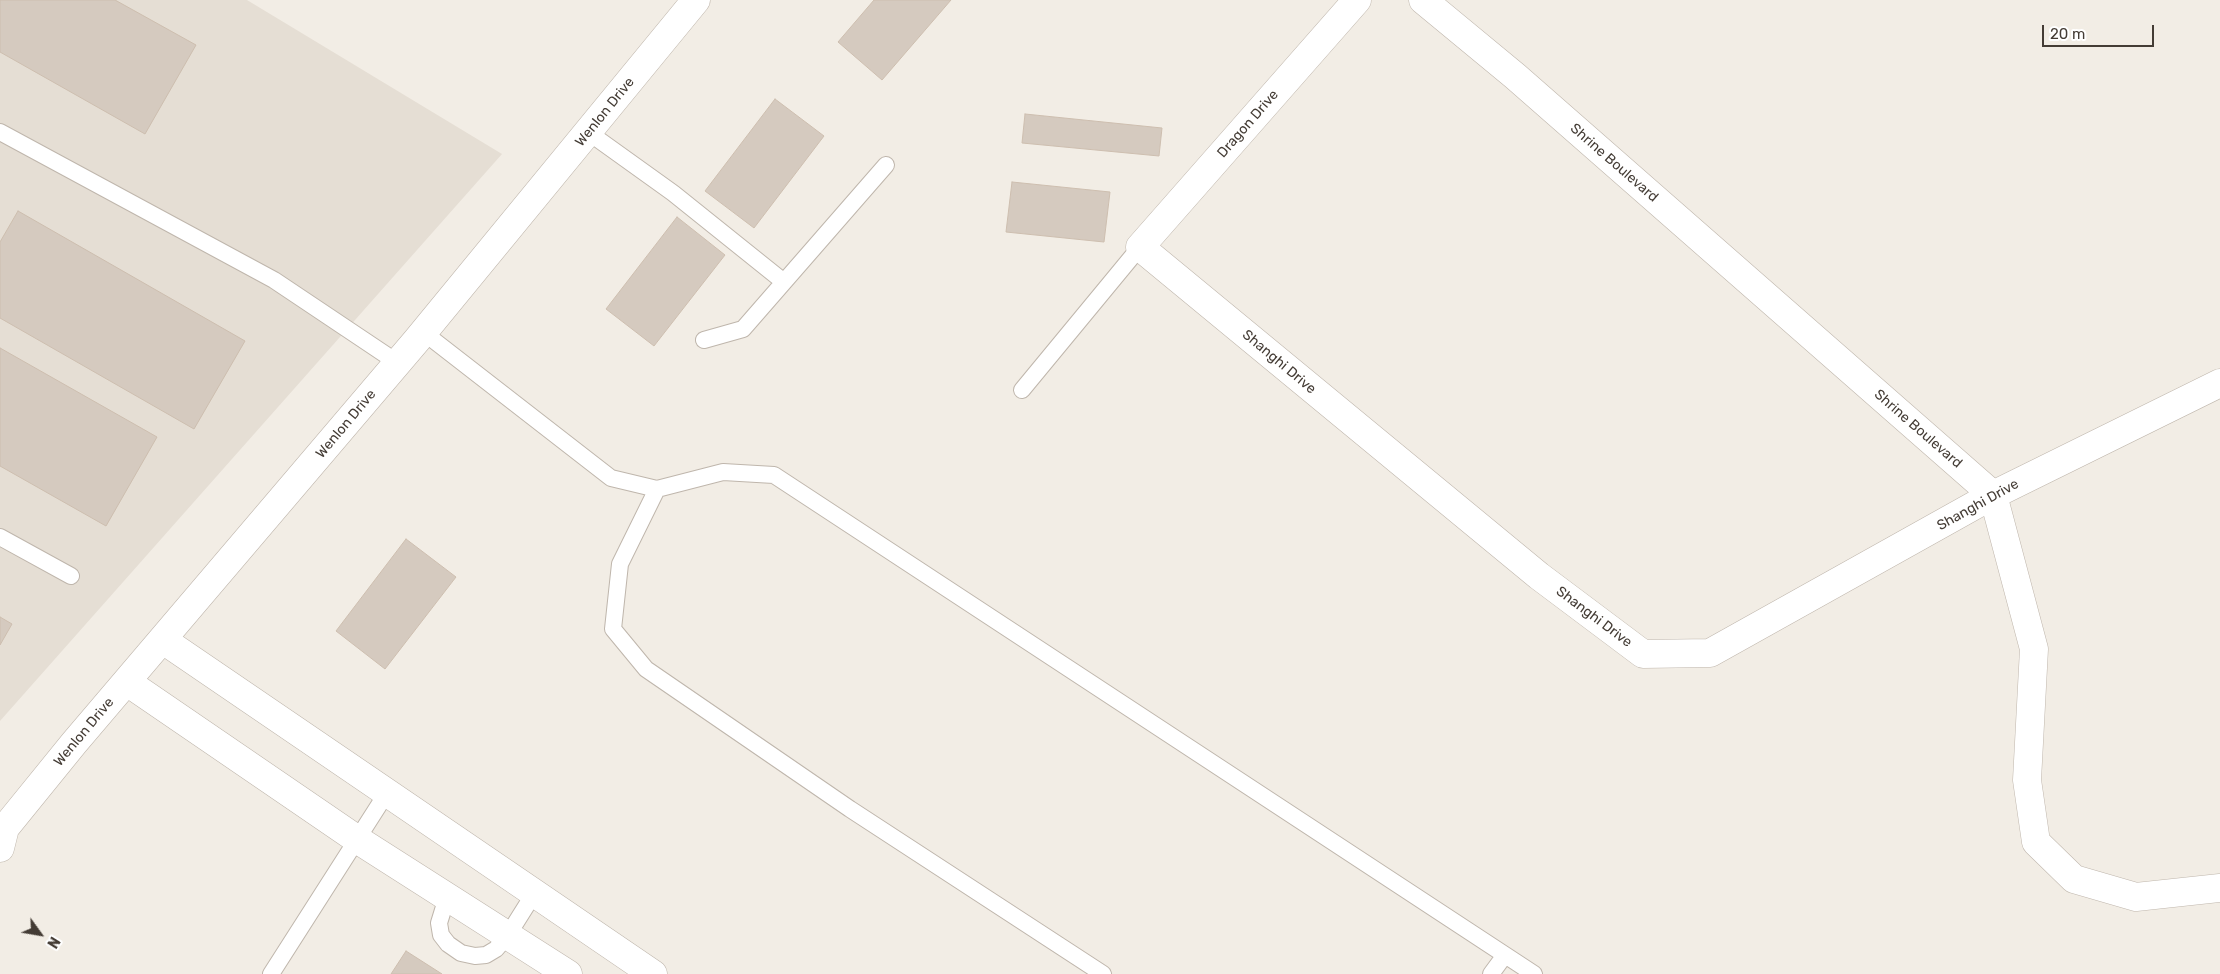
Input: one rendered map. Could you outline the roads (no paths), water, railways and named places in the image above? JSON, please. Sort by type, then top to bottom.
[{"type":"street","name":"Wenlon Drive","points":[[0,848],[5,828],[74,743],[398,363],[696,0]]},
{"type":"street","name":"Dragon Drive","points":[[1140,247],[1357,0]]},
{"type":"street","name":"Shrine Boulevard","points":[[1423,0],[1514,76],[1993,495]]},
{"type":"street","name":"Shanghi Drive","points":[[1140,247],[1539,576],[1642,654],[1710,653],[1993,495],[2220,383]]},
{"type":"street","points":[[1993,495],[2034,649],[2027,780],[2036,842],[2074,879],[2136,897],[2220,888]]},
{"type":"street","points":[[163,640],[388,791],[653,974]]},
{"type":"street","points":[[127,682],[358,840],[568,974]]},
{"type":"lane","points":[[0,132],[274,280],[398,363]]},
{"type":"lane","points":[[588,132],[673,193],[784,282]]},
{"type":"lane","points":[[704,340],[743,329],[886,164]]},
{"type":"lane","points":[[1022,390],[1140,247]]},
{"type":"lane","points":[[423,332],[611,478],[657,489],[723,472],[774,475],[1534,974]]},
{"type":"lane","points":[[657,489],[620,564],[613,629],[646,669],[850,810],[1103,974]]},
{"type":"lane","points":[[0,537],[71,576]]},
{"type":"lane","points":[[271,974],[388,791]]},
{"type":"lane","points":[[447,897],[439,923],[441,935],[448,944],[461,953],[475,956],[486,955],[496,949],[508,935],[535,892]]},
{"type":"lane","points":[[1492,974],[1505,955]]}]
